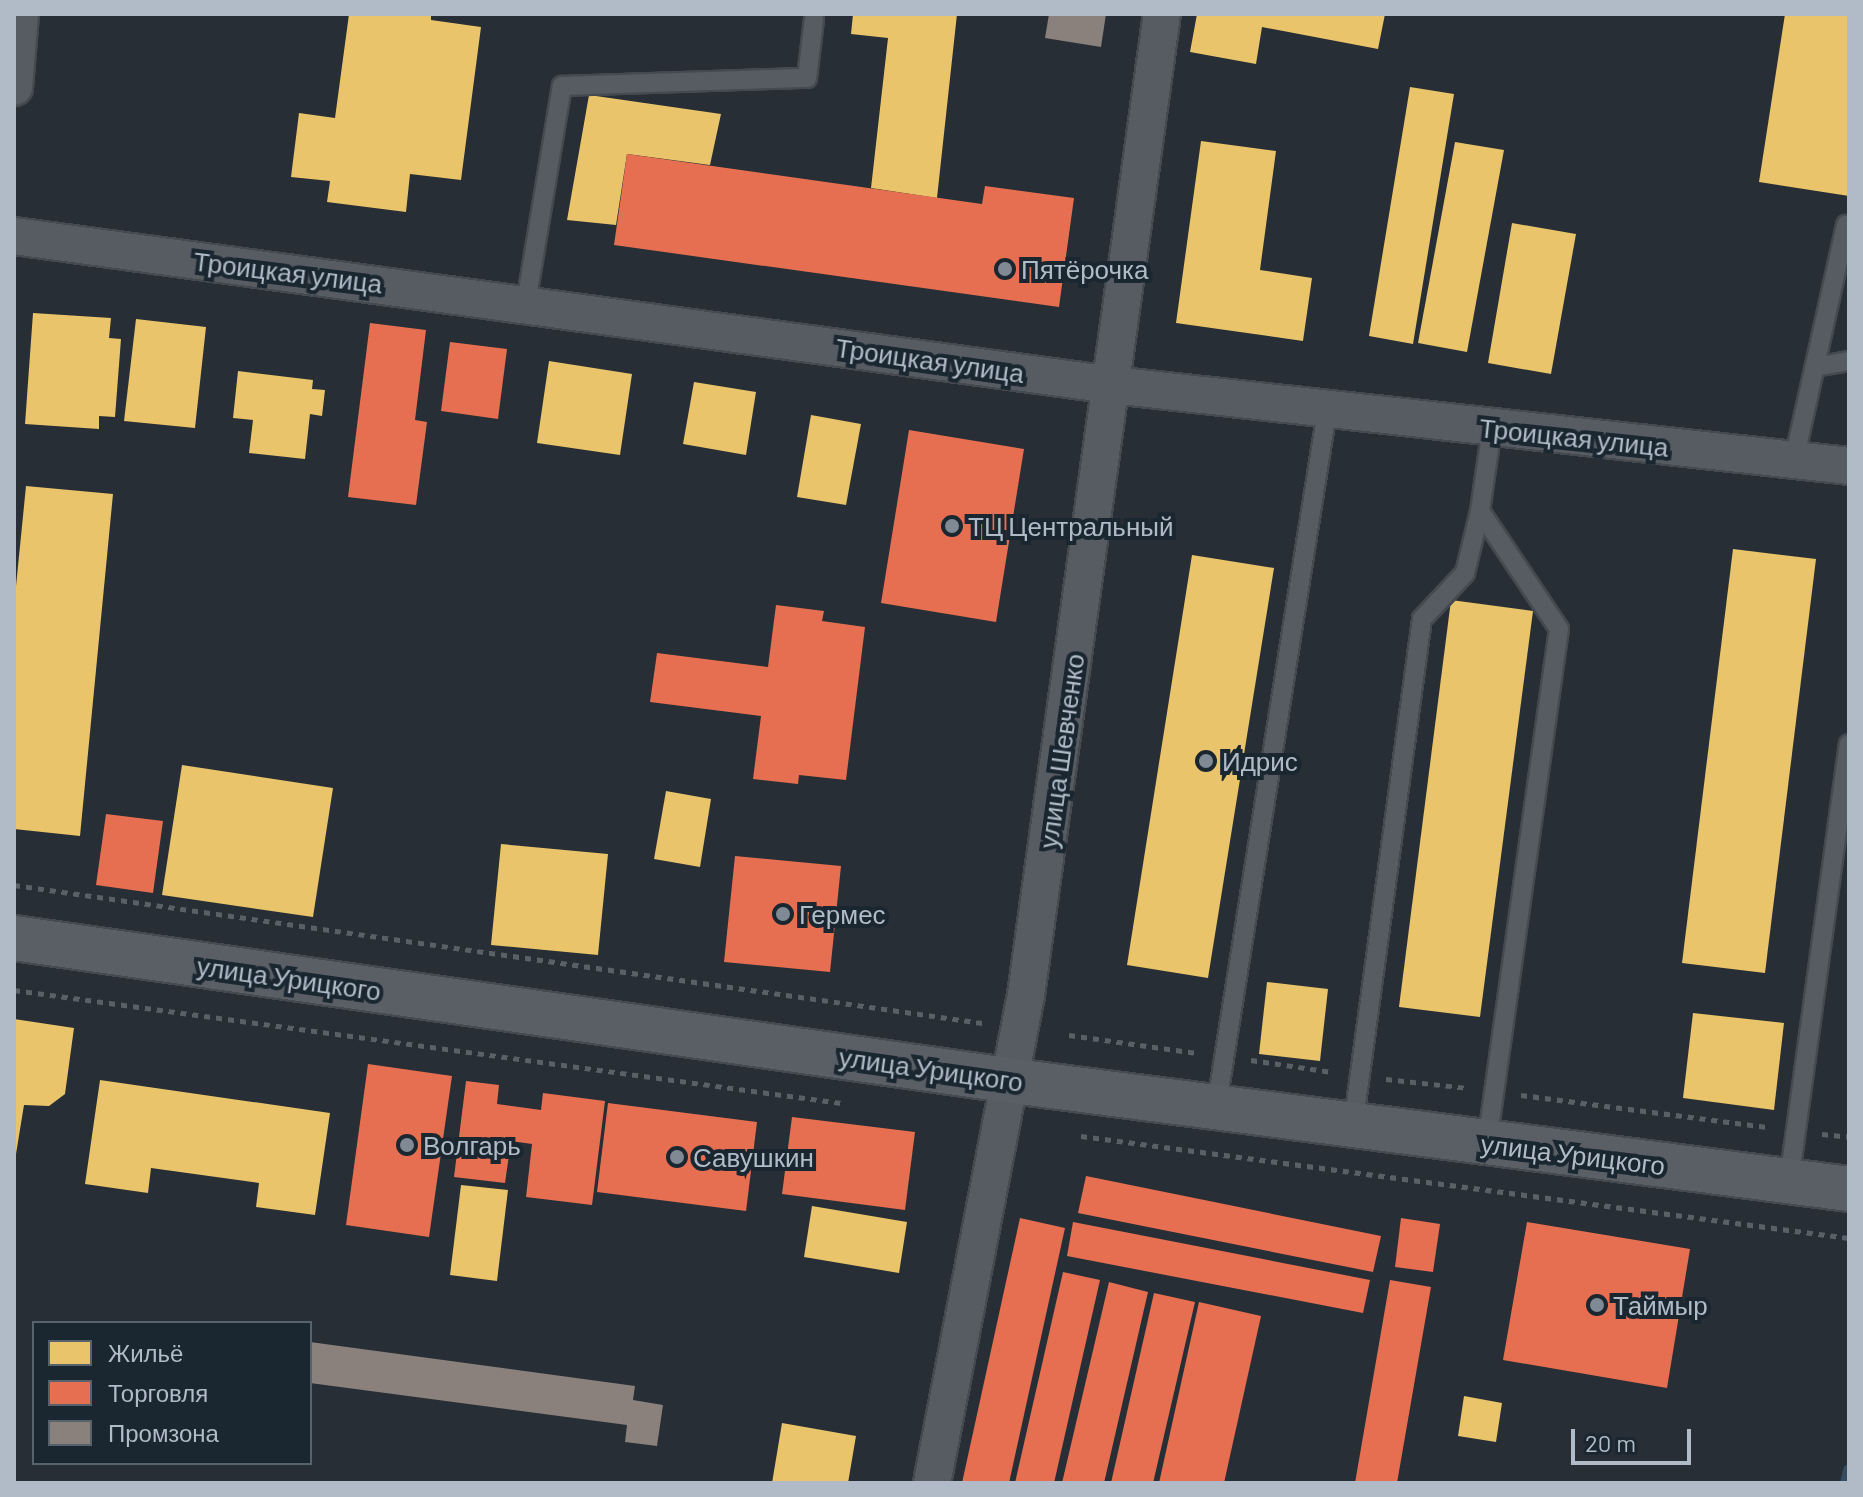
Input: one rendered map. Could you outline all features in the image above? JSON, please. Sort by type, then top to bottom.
[{"type":"main road","name":"улица Урицкого","points":[[14,938],[1216,1109],[1849,1189]]},
{"type":"street","points":[[14,87],[20,14]]},
{"type":"street","name":"улица Шевченко","points":[[932,1483],[1013,1081],[1162,14]]},
{"type":"street","name":"Троицкая улица","points":[[14,236],[526,303],[1112,385],[1849,466]]},
{"type":"lane","points":[[526,303],[562,86],[807,78],[814,19]]},
{"type":"lane","points":[[1794,460],[1846,225]]},
{"type":"lane","points":[[1831,292],[1849,280]]},
{"type":"lane","points":[[1815,367],[1849,361]]},
{"type":"lane","points":[[1216,1109],[1327,411]]},
{"type":"lane","points":[[1353,1126],[1422,619],[1465,573],[1480,511],[1492,428]]},
{"type":"lane","points":[[1480,511],[1559,629],[1487,1143]]},
{"type":"lane","points":[[1789,1181],[1849,744]]},
{"type":"path","points":[[14,885],[983,1023]]},
{"type":"path","points":[[14,990],[847,1104]]},
{"type":"path","points":[[1069,1035],[1207,1054]]},
{"type":"path","points":[[1238,1059],[1849,1137]]},
{"type":"path","points":[[1078,1136],[1849,1238]]},
{"type":"building: Жильё","points":[[349,14],[431,14],[431,20],[481,27],[461,180],[410,174],[406,212],[327,202],[330,181],[291,177],[299,113],[335,118]]},
{"type":"building: Жильё","points":[[853,14],[957,14],[937,198],[871,188],[888,38],[851,34]]},
{"type":"building: Жильё","points":[[1197,14],[1385,14],[1378,49],[1262,27],[1256,64],[1190,52]]},
{"type":"building: Жильё","points":[[1785,14],[1849,14],[1849,196],[1759,182]]},
{"type":"building: Жильё","points":[[1410,87],[1454,94],[1413,344],[1369,336]]},
{"type":"building: Жильё","points":[[589,95],[721,114],[710,165],[627,154],[616,225],[567,220]]},
{"type":"building: Жильё","points":[[1201,141],[1276,151],[1260,270],[1312,278],[1303,341],[1176,323]]},
{"type":"building: Жильё","points":[[1455,142],[1504,150],[1467,352],[1418,343]]},
{"type":"building: Жильё","points":[[1512,223],[1576,234],[1551,374],[1488,363]]},
{"type":"building: Жильё","points":[[33,313],[111,318],[109,338],[121,339],[115,417],[99,416],[99,429],[25,424]]},
{"type":"building: Жильё","points":[[136,319],[206,327],[195,428],[124,421]]},
{"type":"building: Жильё","points":[[549,361],[632,374],[620,455],[537,443]]},
{"type":"building: Жильё","points":[[238,371],[313,380],[312,389],[325,390],[322,416],[310,414],[305,459],[249,453],[253,420],[233,418]]},
{"type":"building: Жильё","points":[[694,382],[756,392],[746,455],[683,444]]},
{"type":"building: Жильё","points":[[811,415],[861,424],[846,505],[797,497]]},
{"type":"building: Жильё","points":[[26,486],[113,494],[80,836],[14,829],[14,606]]},
{"type":"building: Жильё","points":[[1733,549],[1816,559],[1765,973],[1682,963]]},
{"type":"building: Жильё","points":[[1192,555],[1274,568],[1208,978],[1127,965]]},
{"type":"building: Жильё","points":[[1451,600],[1533,611],[1480,1017],[1399,1007]]},
{"type":"building: Жильё","points":[[182,765],[333,788],[313,917],[162,895]]},
{"type":"building: Жильё","points":[[666,791],[711,799],[700,867],[654,859]]},
{"type":"building: Жильё","points":[[501,844],[608,854],[598,955],[491,945]]},
{"type":"building: Жильё","points":[[1267,982],[1328,989],[1320,1061],[1259,1054]]},
{"type":"building: Жильё","points":[[1693,1013],[1784,1023],[1774,1110],[1683,1098]]},
{"type":"building: Жильё","points":[[14,1019],[74,1028],[65,1094],[49,1106],[24,1105],[16,1154]]},
{"type":"building: Жильё","points":[[100,1080],[330,1113],[315,1215],[256,1207],[259,1183],[151,1168],[148,1193],[85,1184]]},
{"type":"building: Жильё","points":[[461,1185],[508,1190],[497,1281],[450,1275]]},
{"type":"building: Жильё","points":[[812,1206],[907,1222],[899,1273],[804,1257]]},
{"type":"building: Жильё","points":[[1464,1396],[1502,1403],[1496,1442],[1458,1436]]},
{"type":"building: Жильё","points":[[782,1423],[856,1436],[848,1483],[772,1483]]},
{"type":"building: Торговля","points":[[627,154],[982,204],[985,186],[1074,198],[1059,307],[614,245]]},
{"type":"building: Торговля","points":[[370,323],[426,330],[415,420],[427,422],[416,505],[348,497]]},
{"type":"building: Торговля","points":[[450,342],[507,349],[498,419],[441,411]]},
{"type":"building: Торговля","name":"ТЦ Центральный","points":[[909,430],[1024,449],[996,622],[881,603]]},
{"type":"building: Торговля","points":[[776,605],[824,611],[822,621],[865,627],[846,780],[799,775],[798,784],[753,779],[761,716],[650,702],[657,653],[768,667]]},
{"type":"building: Торговля","points":[[106,814],[163,821],[153,893],[96,885]]},
{"type":"building: Торговля","name":"Гермес","points":[[735,856],[841,866],[830,972],[724,962]]},
{"type":"building: Торговля","points":[[368,1064],[452,1076],[429,1237],[346,1225]]},
{"type":"building: Торговля","points":[[466,1081],[499,1085],[497,1104],[541,1110],[543,1093],[605,1101],[592,1205],[526,1197],[532,1144],[511,1141],[505,1183],[454,1177]]},
{"type":"building: Торговля","name":"Савушкин","points":[[608,1103],[757,1122],[746,1211],[597,1192]]},
{"type":"building: Торговля","points":[[792,1117],[915,1132],[905,1210],[782,1194]]},
{"type":"building: Торговля","points":[[1086,1176],[1381,1236],[1373,1272],[1078,1213]]},
{"type":"building: Торговля","points":[[1020,1218],[1065,1228],[1009,1483],[962,1483]]},
{"type":"building: Торговля","points":[[1401,1218],[1440,1224],[1433,1272],[1395,1267]]},
{"type":"building: Торговля","points":[[1073,1222],[1370,1280],[1363,1313],[1067,1256]]},
{"type":"building: Торговля","name":"Таймыр","points":[[1527,1222],[1690,1249],[1667,1388],[1503,1360]]},
{"type":"building: Торговля","points":[[1063,1272],[1100,1280],[1054,1483],[1015,1483]]},
{"type":"building: Торговля","points":[[1390,1280],[1431,1287],[1397,1483],[1355,1483]]},
{"type":"building: Торговля","points":[[1109,1282],[1148,1292],[1104,1483],[1062,1483]]},
{"type":"building: Торговля","points":[[1154,1293],[1195,1302],[1153,1483],[1111,1483]]},
{"type":"building: Торговля","points":[[1199,1302],[1261,1316],[1224,1483],[1159,1483]]},
{"type":"building: Промзона","points":[[1049,14],[1106,14],[1101,47],[1045,38]]},
{"type":"building: Промзона","points":[[312,1342],[635,1386],[633,1400],[663,1405],[657,1446],[625,1442],[627,1425],[312,1383]]},
{"type":"waterway","points":[[1846,1483],[1849,1470]]},
{"type":"place","name":"Пятёрочка","points":[[1005,269]]},
{"type":"place","name":"ТЦ Центральный","points":[[952,526]]},
{"type":"place","name":"Идрис","points":[[1206,761]]},
{"type":"place","name":"Гермес","points":[[783,914]]},
{"type":"place","name":"Волгарь","points":[[407,1145]]},
{"type":"place","name":"Савушкин","points":[[677,1157]]},
{"type":"place","name":"Таймыр","points":[[1597,1305]]}]
